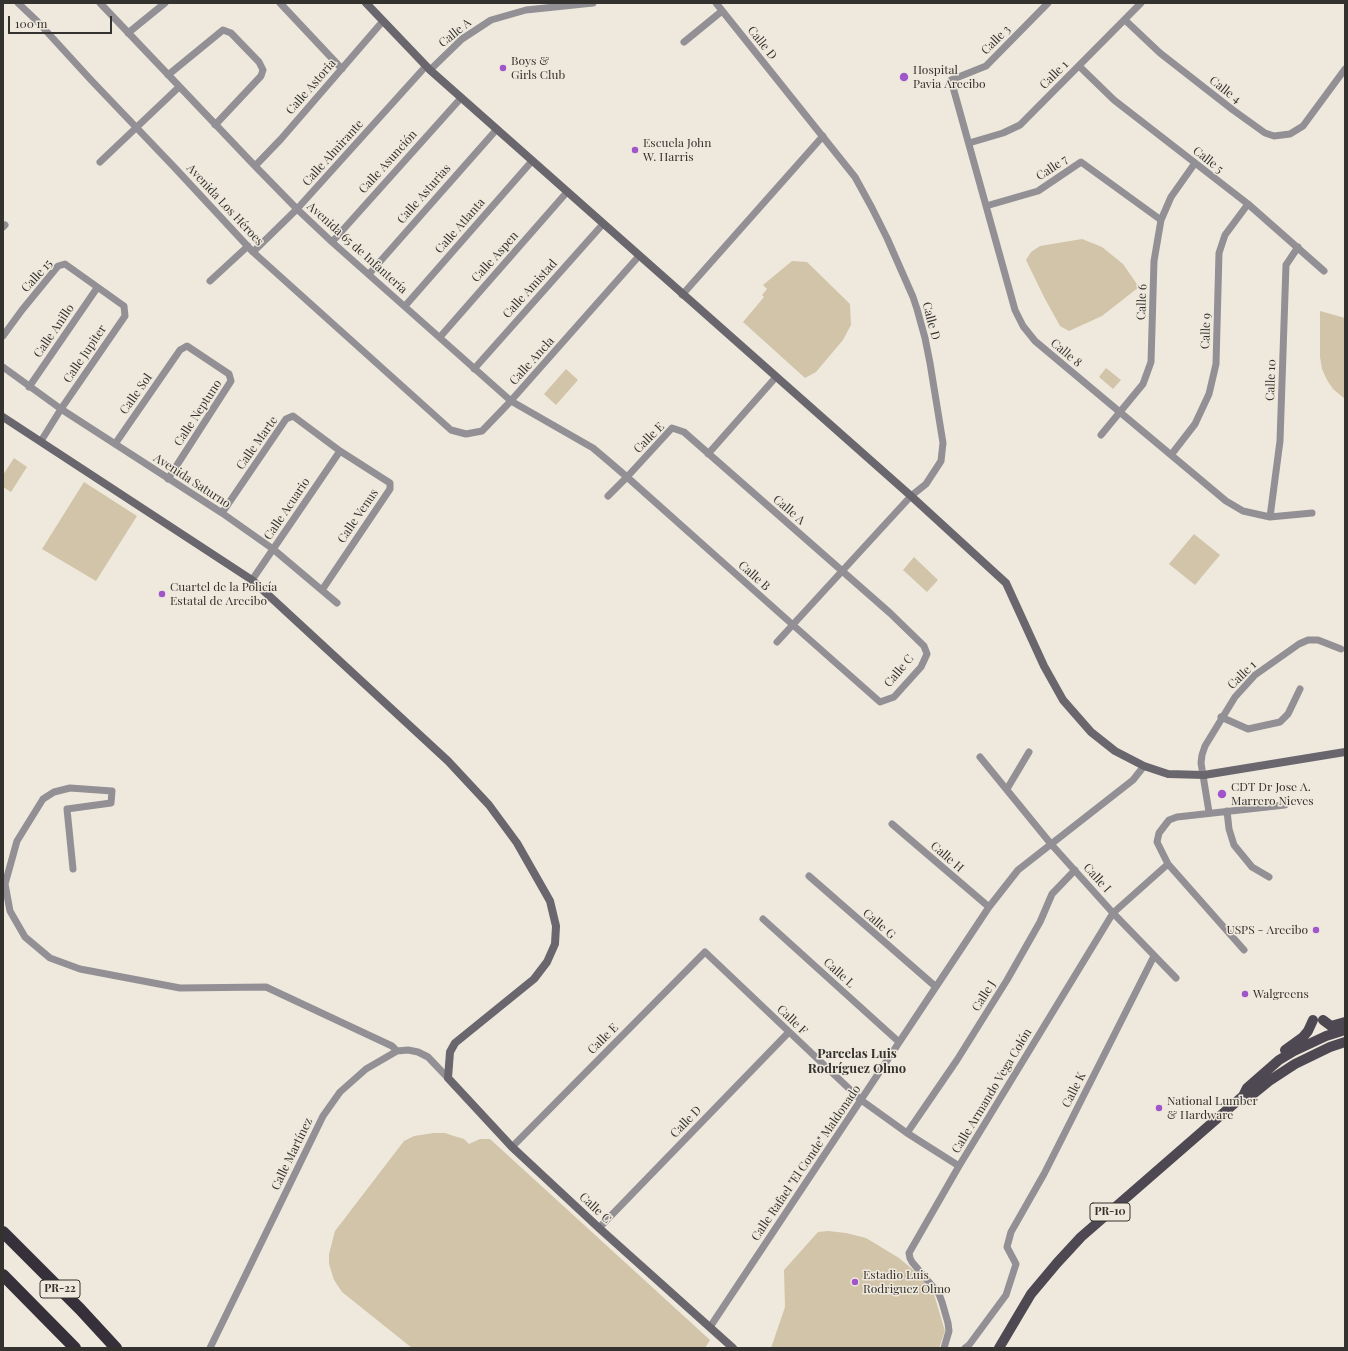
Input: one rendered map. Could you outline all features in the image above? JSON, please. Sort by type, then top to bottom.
[{"type":"highway","name":"PR-22","points":[[3,1232],[80,1309],[116,1348]]},
{"type":"highway","name":"PR-22","points":[[3,1275],[75,1348]]},
{"type":"main road","points":[[1277,1062],[1282,1053],[1303,1037],[1318,1020],[1331,1026],[1345,1022]]},
{"type":"main road","name":"PR-10","points":[[999,1348],[1031,1294],[1070,1248],[1243,1096],[1247,1088],[1277,1062],[1294,1051],[1326,1036],[1345,1030]]},
{"type":"main road","name":"PR-10","points":[[1243,1096],[1253,1094],[1269,1081],[1295,1064],[1330,1046],[1345,1042]]},
{"type":"street","name":"Avenida Los Héroes","points":[[18,3],[37,21],[91,80],[201,194],[250,249],[428,408]]},
{"type":"street","name":"Avenida 65 de Infantería","points":[[100,3],[215,125],[297,209],[332,242],[511,401],[593,448],[627,477]]},
{"type":"street","points":[[128,33],[165,3]]},
{"type":"street","points":[[280,3],[342,69]]},
{"type":"street","points":[[366,3],[428,68],[461,98],[911,496],[1006,583],[1044,666],[1063,700],[1091,732],[1115,751],[1144,766],[1168,774],[1204,775],[1345,752]]},
{"type":"street","name":"Calle A","points":[[428,68],[462,39],[491,20],[526,10],[560,4],[593,3]]},
{"type":"street","name":"Calle D","points":[[716,3],[855,177],[872,208],[913,297],[925,338],[943,443],[941,461],[926,484],[911,496],[776,642]]},
{"type":"street","name":"Calle 3","points":[[951,80],[986,66],[1048,3]]},
{"type":"street","name":"Calle 1","points":[[969,143],[1003,133],[1020,125],[1141,3]]},
{"type":"street","points":[[684,42],[722,11]]},
{"type":"street","name":"Calle 4","points":[[1124,20],[1160,53],[1233,110],[1265,133],[1274,136],[1290,134],[1303,126],[1345,69]]},
{"type":"street","name":"Calle Astoria","points":[[255,166],[281,139],[383,21]]},
{"type":"street","points":[[168,75],[223,30],[231,32],[259,62],[263,70],[261,76],[215,125]]},
{"type":"street","name":"Calle 5","points":[[1079,66],[1114,100],[1248,204],[1324,271]]},
{"type":"street","name":"Calle Almirante","points":[[210,281],[297,209],[428,68]]},
{"type":"street","name":"Calle 8","points":[[951,80],[1015,310],[1023,326],[1035,341],[1226,501],[1243,511],[1270,517],[1312,513]]},
{"type":"street","points":[[100,162],[179,87]]},
{"type":"street","name":"Calle Asunción","points":[[332,242],[461,98]]},
{"type":"street","name":"Calle Asturias","points":[[369,274],[496,129]]},
{"type":"street","points":[[682,295],[823,136]]},
{"type":"street","name":"Calle Atlanta","points":[[405,306],[532,161]]},
{"type":"street","name":"Calle 7","points":[[986,206],[1038,191],[1081,162],[1161,220]]},
{"type":"street","name":"Calle 6","points":[[1101,435],[1143,384],[1151,362],[1154,261],[1161,220],[1172,197],[1195,163]]},
{"type":"street","name":"Calle Aspen","points":[[440,337],[567,192]]},
{"type":"street","name":"Calle 9","points":[[1170,455],[1195,424],[1209,394],[1216,364],[1220,253],[1226,235],[1248,204]]},
{"type":"street","name":"Calle Amistad","points":[[474,369],[603,224]]},
{"type":"street","name":"Calle 10","points":[[1270,517],[1280,441],[1286,265],[1298,247]]},
{"type":"street","name":"Calle Ancla","points":[[428,408],[452,430],[466,434],[482,431],[511,401],[639,256]]},
{"type":"street","name":"Calle 15","points":[[3,336],[58,266],[65,264],[97,288]]},
{"type":"street","name":"Calle Anillo","points":[[29,387],[97,288]]},
{"type":"street","name":"Calle Jupiter","points":[[41,441],[61,409],[125,316],[124,306],[97,288]]},
{"type":"street","name":"Calle Neptuno","points":[[168,479],[231,382],[230,374],[187,346],[180,350],[175,356]]},
{"type":"street","name":"Calle Sol","points":[[115,444],[175,356]]},
{"type":"street","name":"Avenida Saturno","points":[[3,367],[61,409],[222,513],[273,549],[337,603]]},
{"type":"street","points":[[708,454],[776,377]]},
{"type":"street","name":"Calle Marte","points":[[222,513],[286,419],[294,416],[340,451]]},
{"type":"street","points":[[3,417],[252,580],[448,761],[489,805],[517,843],[550,901],[556,926],[555,944],[547,962],[534,979],[455,1043],[450,1052],[448,1078]]},
{"type":"street","name":"Calle E","points":[[627,477],[672,428],[684,432],[708,454]]},
{"type":"street","name":"Calle Acuario","points":[[252,580],[340,451]]},
{"type":"street","name":"Calle Venus","points":[[322,590],[390,489],[390,483],[340,451]]},
{"type":"street","name":"Calle A","points":[[708,454],[890,613],[924,646],[927,654]]},
{"type":"street","points":[[608,496],[627,477]]},
{"type":"street","name":"Calle B","points":[[627,477],[868,691]]},
{"type":"street","name":"Calle 1","points":[[1209,812],[1202,755],[1205,746],[1221,717],[1234,697],[1255,675],[1299,644],[1308,640],[1318,640],[1341,649]]},
{"type":"street","name":"Calle C","points":[[868,691],[880,702],[894,697],[921,667],[927,654]]},
{"type":"street","points":[[1221,717],[1248,729],[1280,722],[1288,714],[1300,689]]},
{"type":"street","points":[[1007,789],[1029,752]]},
{"type":"street","name":"Calle I","points":[[980,757],[1051,844],[1113,913],[1176,978]]},
{"type":"street","name":"Calle Rafael \"El Conde\" Maldonado","points":[[710,1327],[989,907],[1018,870],[1133,780],[1144,766]]},
{"type":"street","points":[[73,869],[67,809],[111,804],[112,791],[70,788],[54,792],[43,799],[17,841],[5,884],[10,911],[25,937],[50,958],[80,969],[180,988],[266,987],[392,1046],[398,1051],[408,1050],[418,1052],[428,1057],[448,1078]]},
{"type":"street","points":[[1244,950],[1168,864],[1157,842],[1158,833],[1169,820],[1177,817],[1209,812],[1285,805]]},
{"type":"street","points":[[1227,811],[1229,830],[1234,846],[1252,867],[1269,877]]},
{"type":"street","name":"Calle H","points":[[892,824],[989,907]]},
{"type":"street","name":"Calle Armando Vega Colón","points":[[944,1348],[949,1331],[942,1302],[939,1294],[912,1262],[909,1253],[959,1166],[1113,913],[1168,864]]},
{"type":"street","name":"Calle J","points":[[907,1133],[957,1060],[1006,980],[1040,922],[1052,894],[1075,870]]},
{"type":"street","name":"Calle G","points":[[809,876],[936,987]]},
{"type":"street","name":"Calle L","points":[[763,919],[899,1042]]},
{"type":"street","name":"Calle E","points":[[512,1147],[705,952],[710,956]]},
{"type":"street","name":"Calle F","points":[[710,956],[861,1100],[907,1133],[959,1166]]},
{"type":"street","name":"Calle K","points":[[965,1348],[970,1345],[1006,1295],[1016,1264],[1007,1247],[1011,1232],[1044,1174],[1154,956]]},
{"type":"street","name":"Calle D","points":[[599,1228],[788,1032]]},
{"type":"street","name":"Calle Martínez","points":[[210,1348],[323,1116],[340,1092],[366,1069],[398,1051]]},
{"type":"street","name":"Calle C","points":[[448,1078],[512,1147],[599,1228],[733,1348]]},
{"type":"shaded area","points":[[1082,239],[1102,247],[1123,264],[1139,287],[1102,316],[1069,331],[1060,326],[1026,260],[1031,252],[1040,246]]},
{"type":"shaded area","points":[[792,261],[807,262],[850,304],[851,325],[843,340],[816,372],[805,378],[743,322],[764,297],[762,295],[767,289],[763,285]]},
{"type":"shaded area","points":[[1320,311],[1345,318],[1345,399],[1333,389],[1322,369],[1320,357]]},
{"type":"shaded area","points":[[1106,368],[1121,380],[1113,389],[1099,377]]},
{"type":"shaded area","points":[[566,369],[578,380],[556,405],[544,394]]},
{"type":"shaded area","points":[[14,458],[27,467],[11,492],[3,487],[3,475]]},
{"type":"shaded area","points":[[84,482],[137,516],[96,581],[42,549]]},
{"type":"shaded area","points":[[1194,534],[1220,555],[1195,585],[1169,564]]},
{"type":"shaded area","points":[[914,557],[938,580],[927,592],[903,570]]},
{"type":"shaded area","points":[[445,1133],[464,1139],[469,1144],[480,1139],[490,1139],[710,1340],[705,1348],[412,1348],[342,1292],[334,1280],[329,1264],[329,1254],[335,1231],[404,1141],[414,1136]]},
{"type":"shaded area","name":"Estadio Luis Rodriguez Olmo","points":[[828,1231],[846,1233],[866,1238],[899,1258],[917,1273],[933,1291],[945,1331],[939,1348],[771,1348],[785,1307],[784,1270],[818,1232]]},
{"type":"place","name":"Boys & Girls Club","points":[[503,68]]},
{"type":"place","name":"Hospital Pavia Arecibo","points":[[904,77]]},
{"type":"place","name":"Escuela John W. Harris","points":[[635,150]]},
{"type":"place","name":"Cuartel de la Policía Estatal de Arecibo","points":[[162,594]]},
{"type":"place","name":"CDT Dr Jose A. Marrero Nieves","points":[[1222,794]]},
{"type":"place","name":"USPS - Arecibo","points":[[1316,930]]},
{"type":"place","name":"Walgreens","points":[[1245,994]]},
{"type":"place","name":"National Lumber & Hardware","points":[[1159,1108]]},
{"type":"place","name":"Estadio Luis Rodriguez Olmo","points":[[855,1282]]},
{"type":"district","name":"Parcelas Luis Rodríguez Olmo","points":[[857,1062]]}]
